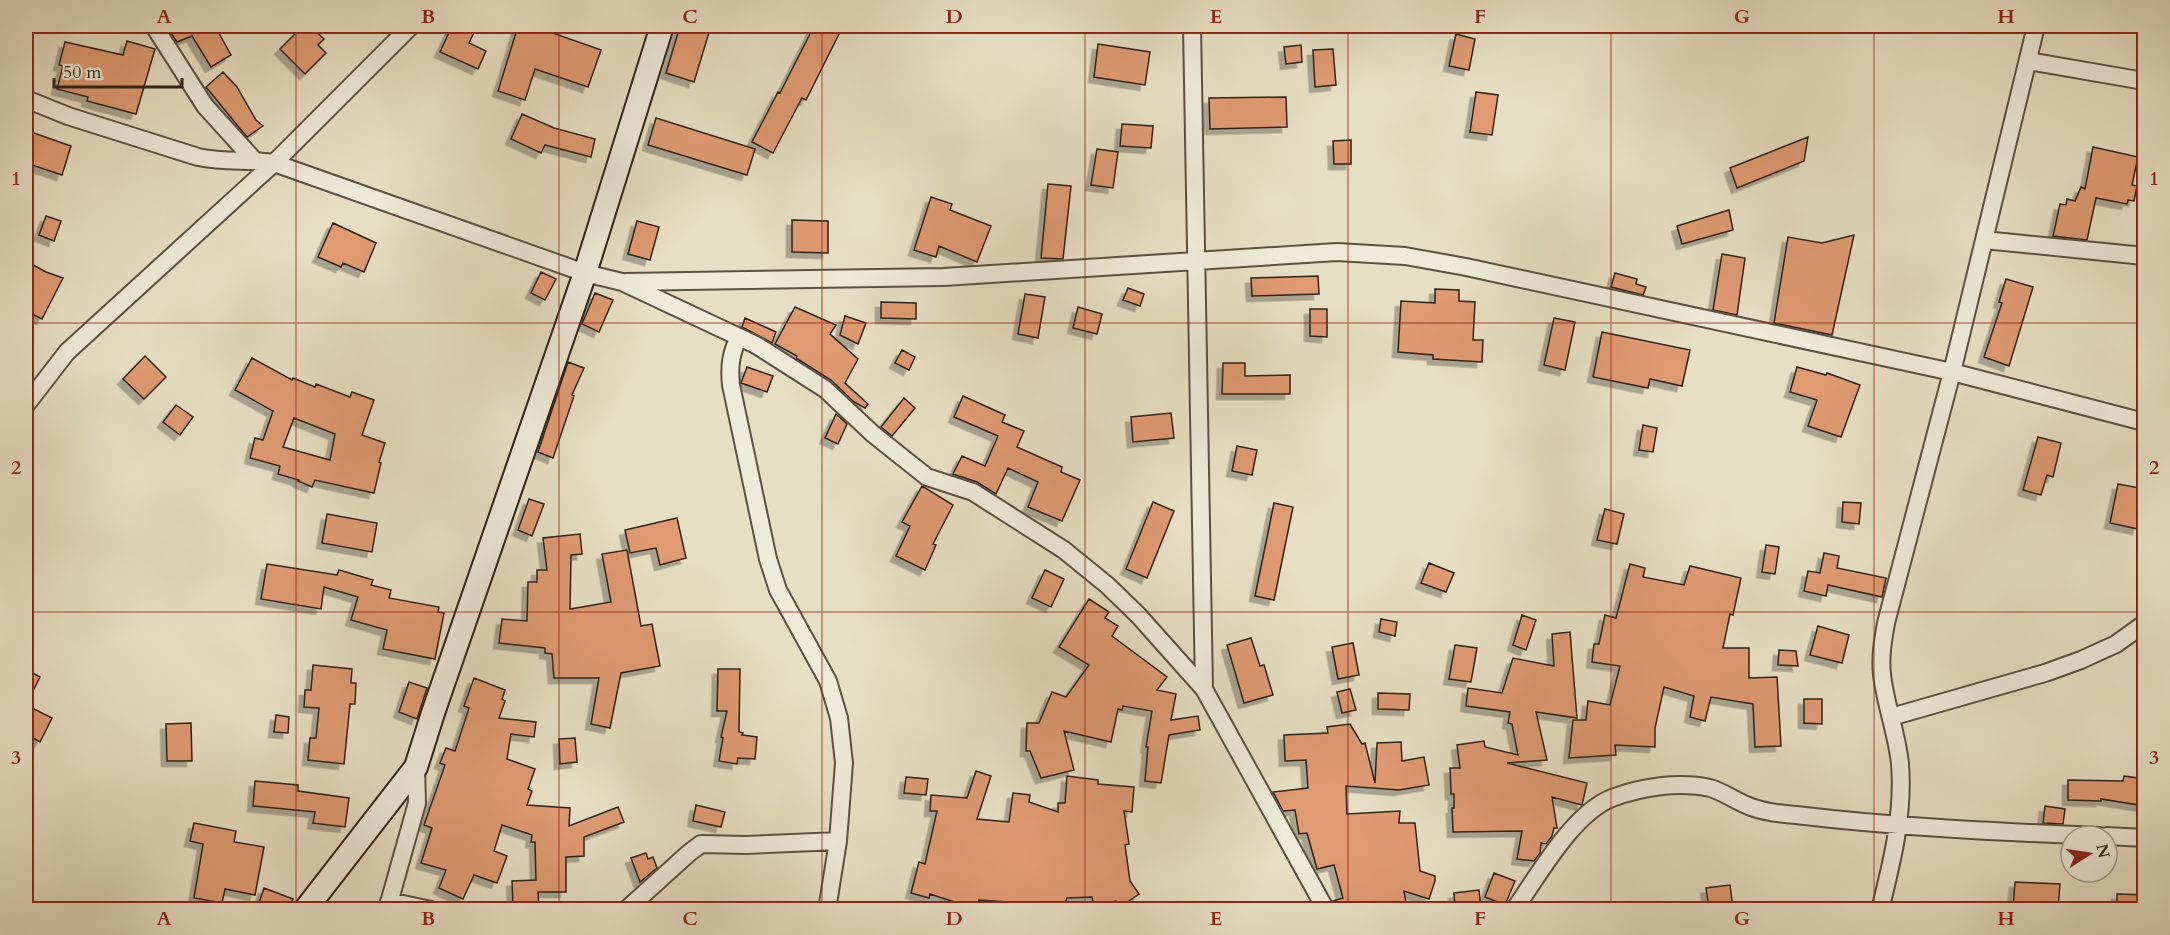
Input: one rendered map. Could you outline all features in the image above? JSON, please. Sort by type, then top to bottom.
[{"type":"street","points":[[154,26],[205,106],[254,160]]},
{"type":"street","points":[[26,405],[67,352],[274,163],[411,26]]},
{"type":"street","points":[[431,909],[388,905],[417,803],[417,767],[433,713],[585,273],[662,26]]},
{"type":"street","points":[[1192,26],[1204,689]]},
{"type":"street","points":[[1880,909],[1899,826],[1900,767],[1897,742],[1882,675],[1881,653],[1886,623],[1952,372],[2036,26]]},
{"type":"street","points":[[2028,62],[2145,81]]},
{"type":"street","points":[[26,99],[68,116],[198,157],[219,161],[254,160],[274,163],[585,273],[622,282],[756,345],[825,389],[873,434],[927,477],[973,492],[1064,550],[1107,585],[1138,615],[1204,689],[1326,909]]},
{"type":"street","points":[[1984,240],[2145,256]]},
{"type":"street","points":[[622,282],[944,277],[1337,252],[1405,256],[1466,267],[1952,372],[2145,422]]},
{"type":"street","points":[[738,336],[731,352],[729,367],[731,385],[768,559],[778,590],[828,681],[839,718],[844,763],[838,841],[826,909]]},
{"type":"street","points":[[2110,413],[2145,434]]},
{"type":"street","points":[[1891,717],[2045,673],[2081,660],[2116,644],[2145,624]]},
{"type":"street","points":[[305,909],[417,767]]},
{"type":"street","points":[[1514,909],[1578,822],[1594,807],[1633,792],[1670,785],[1692,785],[1712,789],[1751,807],[1773,813],[1899,826],[2059,834]]},
{"type":"street","points":[[2119,837],[2145,838]]},
{"type":"street","points":[[626,909],[701,844],[746,845],[838,841]]},
{"type":"building","points":[[166,26],[218,26],[220,35],[231,55],[211,67],[192,36],[177,42]]},
{"type":"building","points":[[303,26],[310,26],[324,39],[318,45],[326,53],[305,74],[280,49]]},
{"type":"building","points":[[452,26],[477,26],[469,43],[486,51],[478,69],[440,52]]},
{"type":"building","points":[[518,26],[547,26],[544,30],[601,50],[588,87],[535,69],[525,100],[498,91]]},
{"type":"building","points":[[680,26],[711,26],[694,82],[666,73]]},
{"type":"building","points":[[814,26],[843,26],[806,100],[802,98],[773,153],[752,142]]},
{"type":"building","points":[[1456,34],[1475,39],[1469,70],[1449,66]]},
{"type":"building","points":[[127,41],[155,49],[136,114],[87,101],[88,97],[57,89],[63,66],[59,65],[65,42],[123,55]]},
{"type":"building","points":[[1098,44],[1150,52],[1145,85],[1094,77]]},
{"type":"building","points":[[1301,45],[1302,62],[1286,64],[1284,47]]},
{"type":"building","points":[[1333,49],[1336,85],[1315,87],[1313,50]]},
{"type":"building","points":[[223,72],[237,87],[256,120],[263,126],[247,137],[206,87]]},
{"type":"building","points":[[1476,92],[1498,95],[1492,135],[1470,132]]},
{"type":"building","points":[[1286,97],[1287,127],[1210,129],[1209,98]]},
{"type":"building","points":[[522,114],[554,128],[595,139],[591,157],[545,145],[541,153],[511,139]]},
{"type":"building","points":[[656,118],[755,149],[747,175],[648,145]]},
{"type":"building","points":[[1122,124],[1153,126],[1151,148],[1120,146]]},
{"type":"building","points":[[28,131],[71,146],[62,175],[26,163]]},
{"type":"building","points":[[1808,137],[1804,161],[1737,188],[1730,168]]},
{"type":"building","points":[[1351,140],[1351,164],[1334,164],[1333,141]]},
{"type":"building","points":[[2093,147],[2138,157],[2132,185],[2137,186],[2134,201],[2128,200],[2127,204],[2096,198],[2087,240],[2053,236],[2060,204],[2066,205],[2067,199],[2075,201],[2081,187],[2085,189]]},
{"type":"building","points":[[1097,149],[1118,152],[1113,188],[1091,185]]},
{"type":"building","points":[[1048,184],[1071,186],[1063,259],[1041,258]]},
{"type":"building","points":[[931,197],[952,204],[950,210],[991,226],[977,262],[939,246],[936,257],[914,250]]},
{"type":"building","points":[[1729,210],[1733,230],[1682,244],[1677,226]]},
{"type":"building","points":[[46,216],[61,221],[54,241],[39,235]]},
{"type":"building","points":[[792,220],[828,221],[828,253],[792,252]]},
{"type":"building","points":[[637,221],[659,227],[650,260],[628,254]]},
{"type":"building","points":[[333,223],[376,243],[364,272],[343,263],[341,267],[318,257]]},
{"type":"building","points":[[1854,235],[1832,335],[1774,323],[1788,237],[1822,243]]},
{"type":"building","points":[[1722,254],[1745,258],[1737,315],[1713,310]]},
{"type":"building","points":[[26,261],[63,278],[42,319],[26,311]]},
{"type":"building","points":[[541,272],[556,279],[545,300],[531,293]]},
{"type":"building","points":[[1615,273],[1637,279],[1636,284],[1646,287],[1643,295],[1611,287]]},
{"type":"building","points":[[1318,276],[1319,294],[1252,296],[1251,278]]},
{"type":"building","points":[[2006,279],[2033,287],[2009,366],[1984,357],[2002,303],[1999,302]]},
{"type":"building","points":[[1128,288],[1144,294],[1140,306],[1123,300]]},
{"type":"building","points":[[1435,289],[1459,290],[1459,301],[1475,302],[1473,340],[1483,340],[1482,362],[1433,359],[1433,355],[1398,352],[1401,301],[1435,303]]},
{"type":"building","points":[[595,293],[613,300],[599,332],[582,324]]},
{"type":"building","points":[[1025,294],[1045,297],[1038,338],[1018,334]]},
{"type":"building","points":[[881,302],[916,303],[916,319],[881,318]]},
{"type":"building","points":[[795,307],[836,325],[830,334],[858,359],[845,383],[868,404],[865,408],[854,402],[831,380],[796,358],[797,356],[775,344]]},
{"type":"building","points":[[1078,307],[1102,314],[1097,334],[1073,328]]},
{"type":"building","points":[[1310,309],[1327,309],[1327,337],[1310,336]]},
{"type":"building","points":[[845,316],[866,323],[858,344],[840,335]]},
{"type":"building","points":[[745,318],[776,332],[772,343],[742,327]]},
{"type":"building","points":[[1554,318],[1575,322],[1565,370],[1544,365]]},
{"type":"building","points":[[1602,332],[1690,350],[1682,386],[1650,379],[1648,388],[1593,377]]},
{"type":"building","points":[[902,350],[915,357],[909,370],[895,363]]},
{"type":"building","points":[[145,356],[166,377],[144,399],[123,379]]},
{"type":"building","points":[[252,358],[292,380],[293,378],[315,387],[316,384],[350,397],[352,392],[374,400],[362,435],[385,443],[374,493],[315,480],[312,487],[299,480],[278,474],[280,466],[250,458],[255,438],[263,440],[273,411],[235,390]],"holes":[[[294,418],[335,434],[330,460],[283,447]]]},
{"type":"building","points":[[568,362],[584,368],[572,395],[574,396],[553,458],[538,452]]},
{"type":"building","points":[[1223,363],[1245,363],[1245,376],[1290,375],[1290,394],[1222,394]]},
{"type":"building","points":[[747,367],[773,376],[767,392],[741,383]]},
{"type":"building","points":[[1797,367],[1826,375],[1827,373],[1860,385],[1841,437],[1808,426],[1817,400],[1790,392]]},
{"type":"building","points":[[963,396],[1005,415],[1002,422],[1024,431],[1017,447],[1062,467],[1061,472],[1080,480],[1062,521],[1028,507],[1038,482],[1008,468],[996,494],[977,482],[953,474],[962,456],[985,466],[998,436],[954,417]]},
{"type":"building","points":[[904,398],[915,408],[892,436],[881,427]]},
{"type":"building","points":[[176,405],[193,417],[180,435],[163,422]]},
{"type":"building","points":[[1171,413],[1174,438],[1133,442],[1131,417]]},
{"type":"building","points":[[836,414],[847,424],[838,444],[825,438]]},
{"type":"building","points":[[1643,425],[1657,428],[1653,452],[1639,450]]},
{"type":"building","points":[[2038,437],[2061,443],[2053,477],[2047,475],[2041,495],[2023,490]]},
{"type":"building","points":[[1237,446],[1257,450],[1252,475],[1232,471]]},
{"type":"building","points":[[2118,484],[2145,489],[2138,529],[2110,523]]},
{"type":"building","points":[[922,486],[953,505],[933,544],[936,545],[925,570],[896,556],[910,526],[902,522]]},
{"type":"building","points":[[529,499],[544,504],[532,536],[518,530]]},
{"type":"building","points":[[1153,502],[1174,511],[1147,578],[1126,569]]},
{"type":"building","points":[[1843,502],[1861,503],[1859,524],[1842,522]]},
{"type":"building","points":[[1274,503],[1293,507],[1274,600],[1255,596]]},
{"type":"building","points":[[1605,509],[1624,514],[1617,544],[1597,540]]},
{"type":"building","points":[[327,514],[377,523],[372,552],[322,543]]},
{"type":"building","points":[[677,518],[686,558],[660,565],[656,548],[630,553],[625,530]]},
{"type":"building","points":[[580,534],[582,554],[571,555],[570,609],[611,602],[602,554],[627,550],[641,626],[652,624],[660,666],[621,673],[610,728],[591,724],[599,678],[554,678],[552,654],[545,653],[545,648],[499,643],[502,619],[527,621],[528,582],[537,582],[537,570],[547,570],[543,538]]},
{"type":"building","points":[[1766,545],[1779,547],[1775,574],[1762,572]]},
{"type":"building","points":[[1824,553],[1839,556],[1837,568],[1886,578],[1882,597],[1828,585],[1826,596],[1804,591],[1808,571],[1820,573]]},
{"type":"building","points":[[1429,563],[1454,573],[1446,592],[1421,583]]},
{"type":"building","points":[[267,564],[337,575],[339,570],[373,580],[371,585],[391,590],[389,598],[439,607],[438,612],[444,613],[435,659],[383,649],[387,630],[351,620],[358,597],[324,587],[321,609],[261,599]]},
{"type":"building","points":[[1630,564],[1645,568],[1643,577],[1684,585],[1690,566],[1741,578],[1723,648],[1749,648],[1749,678],[1777,677],[1781,746],[1755,747],[1753,704],[1711,697],[1705,721],[1690,717],[1694,696],[1664,687],[1655,728],[1655,747],[1615,745],[1616,755],[1569,758],[1573,720],[1586,720],[1588,701],[1610,705],[1620,666],[1592,662],[1594,644],[1599,644],[1605,615],[1616,618]]},
{"type":"building","points":[[1045,570],[1064,579],[1051,607],[1032,598]]},
{"type":"building","points":[[1089,599],[1109,612],[1105,618],[1118,626],[1112,636],[1167,677],[1157,690],[1176,694],[1171,720],[1198,716],[1200,730],[1169,735],[1161,783],[1145,781],[1148,747],[1146,747],[1152,711],[1123,706],[1122,710],[1118,709],[1111,742],[1064,731],[1074,770],[1041,778],[1030,751],[1026,751],[1027,723],[1039,723],[1052,692],[1066,697],[1089,665],[1059,647]]},
{"type":"building","points":[[1522,615],[1536,620],[1526,650],[1513,645]]},
{"type":"building","points":[[1381,619],[1397,622],[1395,636],[1379,632]]},
{"type":"building","points":[[1818,626],[1849,635],[1842,663],[1810,655]]},
{"type":"building","points":[[1570,632],[1577,718],[1536,712],[1547,760],[1507,763],[1587,783],[1582,805],[1552,797],[1557,828],[1554,828],[1546,844],[1541,843],[1540,853],[1534,861],[1517,859],[1522,831],[1453,832],[1454,794],[1451,794],[1450,768],[1460,768],[1457,745],[1484,741],[1485,747],[1518,755],[1512,724],[1508,723],[1510,712],[1466,706],[1468,688],[1502,693],[1513,658],[1554,666],[1552,634]]},
{"type":"building","points":[[1251,638],[1260,666],[1264,665],[1273,695],[1244,703],[1227,645]]},
{"type":"building","points":[[1353,643],[1359,675],[1338,679],[1332,647]]},
{"type":"building","points":[[1455,645],[1477,648],[1471,682],[1449,679]]},
{"type":"building","points":[[1779,650],[1796,651],[1798,666],[1778,665]]},
{"type":"building","points":[[313,665],[352,669],[351,683],[356,683],[355,704],[350,704],[344,764],[308,760],[310,738],[316,738],[319,708],[304,707],[305,690],[311,690]]},
{"type":"building","points":[[26,669],[40,677],[26,705]]},
{"type":"building","points":[[718,669],[740,669],[739,732],[743,733],[742,735],[757,737],[755,759],[738,758],[737,764],[719,761],[723,738],[721,737],[727,711],[717,711]]},
{"type":"building","points":[[474,678],[505,690],[502,699],[505,701],[499,718],[536,722],[534,737],[511,734],[507,759],[535,769],[528,789],[532,791],[527,805],[570,808],[569,826],[618,807],[624,822],[584,837],[584,856],[566,857],[566,892],[538,892],[539,909],[513,909],[512,881],[536,880],[535,842],[531,842],[532,835],[502,825],[494,851],[507,856],[497,883],[474,875],[463,899],[439,888],[446,870],[421,863],[432,828],[424,825],[445,765],[440,763],[446,748],[455,751],[469,708],[464,706]]},
{"type":"building","points":[[409,682],[427,688],[417,719],[399,712]]},
{"type":"building","points":[[1350,689],[1356,710],[1342,713],[1337,692]]},
{"type":"building","points":[[1378,693],[1410,694],[1409,710],[1378,709]]},
{"type":"building","points":[[1804,699],[1822,699],[1822,724],[1804,723]]},
{"type":"building","points":[[26,705],[52,718],[40,742],[26,734]]},
{"type":"building","points":[[276,715],[289,717],[288,733],[274,732]]},
{"type":"building","points":[[191,723],[192,761],[167,761],[166,724]]},
{"type":"building","points":[[1350,724],[1362,744],[1365,743],[1375,783],[1377,743],[1401,742],[1402,761],[1424,757],[1429,785],[1399,790],[1346,786],[1347,814],[1400,811],[1399,823],[1415,823],[1420,871],[1435,876],[1435,881],[1429,899],[1404,891],[1407,909],[1336,909],[1333,901],[1343,898],[1334,865],[1317,869],[1307,833],[1299,834],[1295,810],[1283,811],[1273,792],[1308,788],[1306,760],[1285,761],[1284,735],[1328,733],[1327,727]]},
{"type":"building","points":[[575,738],[577,762],[560,764],[559,739]]},
{"type":"building","points":[[976,771],[991,776],[977,819],[1009,822],[1013,793],[1030,795],[1029,802],[1058,812],[1058,803],[1065,803],[1067,776],[1098,780],[1098,784],[1134,787],[1132,812],[1124,811],[1129,844],[1125,845],[1130,881],[1139,894],[1120,907],[1116,901],[1094,906],[1092,897],[1067,898],[1063,908],[1053,904],[1051,909],[1041,909],[1025,903],[979,900],[976,909],[930,894],[929,898],[911,893],[919,862],[925,864],[937,811],[930,811],[931,795],[967,798]]},
{"type":"building","points":[[2124,776],[2145,779],[2145,806],[2101,799],[2101,801],[2068,800],[2068,780],[2123,781]]},
{"type":"building","points":[[906,777],[928,779],[926,795],[904,793]]},
{"type":"building","points":[[255,781],[298,785],[298,791],[349,798],[345,827],[313,823],[315,812],[253,806]]},
{"type":"building","points":[[696,805],[725,812],[721,827],[693,821]]},
{"type":"building","points":[[2045,806],[2065,809],[2063,824],[2043,823]]},
{"type":"building","points":[[194,823],[236,831],[234,842],[264,847],[255,895],[225,889],[222,903],[194,898],[203,844],[190,841]]},
{"type":"building","points":[[646,853],[648,859],[653,857],[657,868],[640,882],[631,858]]},
{"type":"building","points":[[1494,873],[1515,881],[1505,905],[1485,897]]},
{"type":"building","points":[[2015,882],[2060,884],[2058,909],[2013,909]]},
{"type":"building","points":[[1730,885],[1733,909],[1709,909],[1706,888]]},
{"type":"building","points":[[264,888],[293,899],[289,909],[257,909]]},
{"type":"building","points":[[1479,890],[1481,909],[1455,909],[1454,893]]},
{"type":"building","points":[[2117,894],[2145,895],[2145,909],[2117,909]]}]
